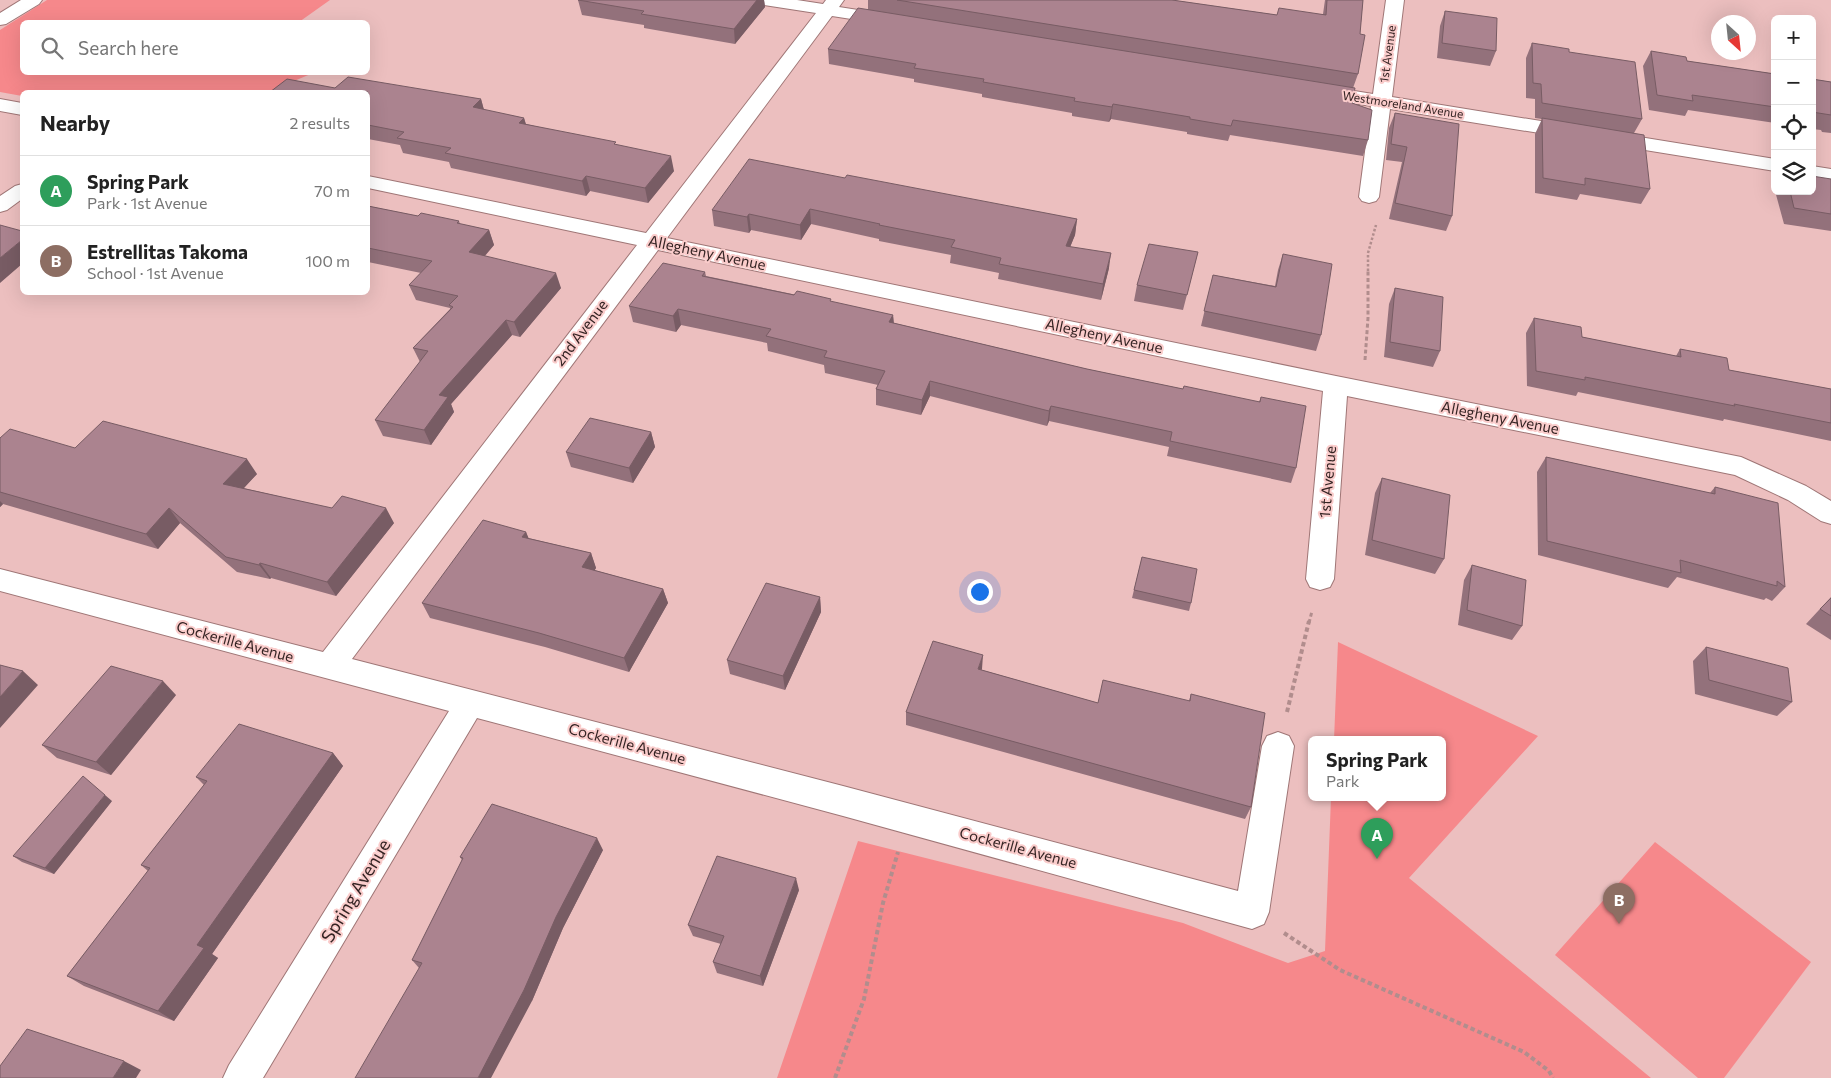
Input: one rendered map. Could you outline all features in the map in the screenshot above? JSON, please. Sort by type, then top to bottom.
[{"type":"street","points":[[0,20],[32,0]]},
{"type":"street","points":[[764,0],[831,5],[911,24]]},
{"type":"street","name":"1st Avenue","points":[[1369,196],[1395,0]]},
{"type":"street","name":"2nd Avenue","points":[[329,667],[831,5]]},
{"type":"street","name":"Westmoreland Avenue","points":[[1302,88],[1771,164]]},
{"type":"street","points":[[0,105],[20,109]]},
{"type":"street","points":[[1816,173],[1831,175]]},
{"type":"street","name":"Allegheny Avenue","points":[[370,182],[1336,385],[1741,467],[1797,493],[1831,514]]},
{"type":"street","points":[[0,206],[20,191]]},
{"type":"street","name":"1st Avenue","points":[[1320,579],[1336,385]]},
{"type":"street","name":"Cockerille Avenue","points":[[0,580],[909,818],[1252,912]]},
{"type":"street","name":"Spring Avenue","points":[[242,1078],[470,703]]},
{"type":"street","points":[[1252,912],[1278,746]]},
{"type":"path","points":[[1362,390],[1368,318],[1368,253],[1376,224],[1381,222]]},
{"type":"path","points":[[1278,746],[1320,579]]},
{"type":"path","points":[[835,1078],[864,999],[882,903],[909,818]]},
{"type":"path","points":[[1252,912],[1340,970],[1524,1052],[1549,1071],[1553,1078]]},
{"type":"shaded area","points":[[47,0],[330,0],[302,20],[20,20],[20,75],[308,75],[276,90],[20,90],[20,96],[0,92],[0,30]]},
{"type":"shaded area","points":[[1338,642],[1538,736],[1409,878],[1651,1078],[777,1078],[858,841],[1183,923],[1288,963],[1325,951],[1331,801],[1446,801],[1446,736],[1334,736]]},
{"type":"shaded area","points":[[1655,842],[1811,962],[1724,1078],[1698,1078],[1555,955]]},
{"type":"building","points":[[578,0],[757,0],[734,29],[641,14],[644,11]]},
{"type":"building","points":[[897,0],[1172,0],[1277,15],[1279,8],[1326,15],[1327,0],[1363,0],[1360,34],[1365,35],[1358,74]]},
{"type":"building","points":[[858,8],[1355,88],[1352,103],[1372,110],[1368,140],[1233,120],[1231,126],[1113,104],[1112,107],[1074,101],[1075,98],[983,82],[984,79],[914,68],[916,64],[828,49]]},
{"type":"building","points":[[1445,11],[1497,18],[1496,51],[1442,43]]},
{"type":"building","points":[[1532,43],[1569,49],[1569,52],[1635,62],[1642,119],[1542,103],[1541,84],[1533,83]]},
{"type":"building","points":[[1651,51],[1686,57],[1687,61],[1771,73],[1771,106],[1692,95],[1693,101],[1657,95]]},
{"type":"building","points":[[348,77],[481,99],[473,107],[524,118],[519,123],[616,142],[614,144],[671,156],[645,188],[586,176],[582,181],[445,153],[451,148],[397,138],[404,132],[370,125],[370,90],[273,90],[287,79],[335,88]]},
{"type":"building","points":[[1816,80],[1831,82],[1831,115],[1816,113]]},
{"type":"building","points":[[1395,113],[1459,124],[1452,216],[1395,203],[1407,147],[1391,144]]},
{"type":"building","points":[[1542,118],[1644,135],[1650,189],[1585,178],[1585,185],[1543,178]]},
{"type":"building","points":[[749,159],[845,178],[847,175],[1077,219],[1066,246],[1111,253],[1103,284],[999,264],[1001,258],[951,247],[955,240],[810,209],[800,225],[749,214],[747,217],[712,210]]},
{"type":"building","points":[[1816,177],[1831,179],[1831,214],[1794,208],[1791,195],[1816,195]]},
{"type":"building","points":[[370,206],[418,216],[421,213],[489,230],[469,252],[556,273],[514,322],[506,320],[439,395],[448,397],[424,430],[375,420],[428,351],[413,348],[453,307],[449,305],[458,296],[409,285],[432,261],[370,248]]},
{"type":"building","points":[[0,225],[20,230],[20,242],[0,258]]},
{"type":"building","points":[[1149,244],[1198,252],[1187,295],[1137,285]]},
{"type":"building","points":[[1283,254],[1332,264],[1321,335],[1204,311],[1213,275],[1276,287]]},
{"type":"building","points":[[663,263],[705,272],[702,276],[794,295],[797,291],[831,299],[830,301],[893,315],[889,322],[1087,369],[1183,389],[1184,386],[1260,402],[1261,397],[1306,406],[1296,468],[1170,441],[1172,432],[1051,406],[1049,411],[930,381],[922,400],[876,389],[885,371],[824,357],[827,351],[766,336],[771,329],[678,309],[673,316],[629,306]]},
{"type":"building","points":[[1395,288],[1443,297],[1440,351],[1390,342]]},
{"type":"building","points":[[1534,318],[1581,327],[1582,337],[1681,357],[1680,349],[1727,358],[1729,370],[1831,389],[1831,423],[1585,377],[1585,380],[1536,371]]},
{"type":"building","points":[[590,418],[651,432],[629,468],[566,452]]},
{"type":"building","points":[[103,421],[247,459],[223,484],[332,508],[342,496],[386,508],[327,582],[260,563],[259,565],[226,557],[169,508],[146,534],[0,492],[0,438],[10,429],[75,448]]},
{"type":"building","points":[[1546,457],[1715,494],[1715,487],[1778,503],[1785,587],[1777,581],[1777,586],[1680,560],[1681,573],[1547,541]]},
{"type":"building","points":[[1382,478],[1450,495],[1444,559],[1372,540]]},
{"type":"building","points":[[483,520],[526,532],[522,537],[591,553],[582,567],[663,589],[624,658],[539,633],[422,603]]},
{"type":"building","points":[[1142,557],[1197,569],[1191,603],[1134,590]]},
{"type":"building","points":[[1472,565],[1526,580],[1522,626],[1467,610]]},
{"type":"building","points":[[766,583],[820,597],[783,676],[727,660]]},
{"type":"building","points":[[1831,598],[1831,616],[1820,609]]},
{"type":"building","points":[[933,641],[983,655],[978,669],[1098,703],[1103,680],[1190,701],[1191,694],[1265,713],[1251,807],[906,712]]},
{"type":"building","points":[[1706,647],[1788,668],[1792,702],[1709,680]]},
{"type":"building","points":[[0,665],[23,671],[0,697]]},
{"type":"building","points":[[111,666],[163,681],[96,762],[42,745]]},
{"type":"building","points":[[239,724],[333,753],[197,945],[204,948],[158,1011],[67,976],[150,868],[141,865],[207,781],[196,777]]},
{"type":"building","points":[[83,776],[105,795],[45,868],[13,856]]},
{"type":"building","points":[[492,804],[597,838],[556,917],[524,990],[478,1078],[355,1078],[422,963],[412,960],[463,858],[460,857]]},
{"type":"building","points":[[717,856],[796,878],[760,976],[713,962],[724,936],[688,925]]},
{"type":"building","points":[[27,1029],[124,1061],[113,1078],[0,1078],[0,1066]]},
{"type":"place","name":"Spring Park","points":[[1377,859]]},
{"type":"place","name":"Estrellitas Takoma","points":[[1619,924]]}]
